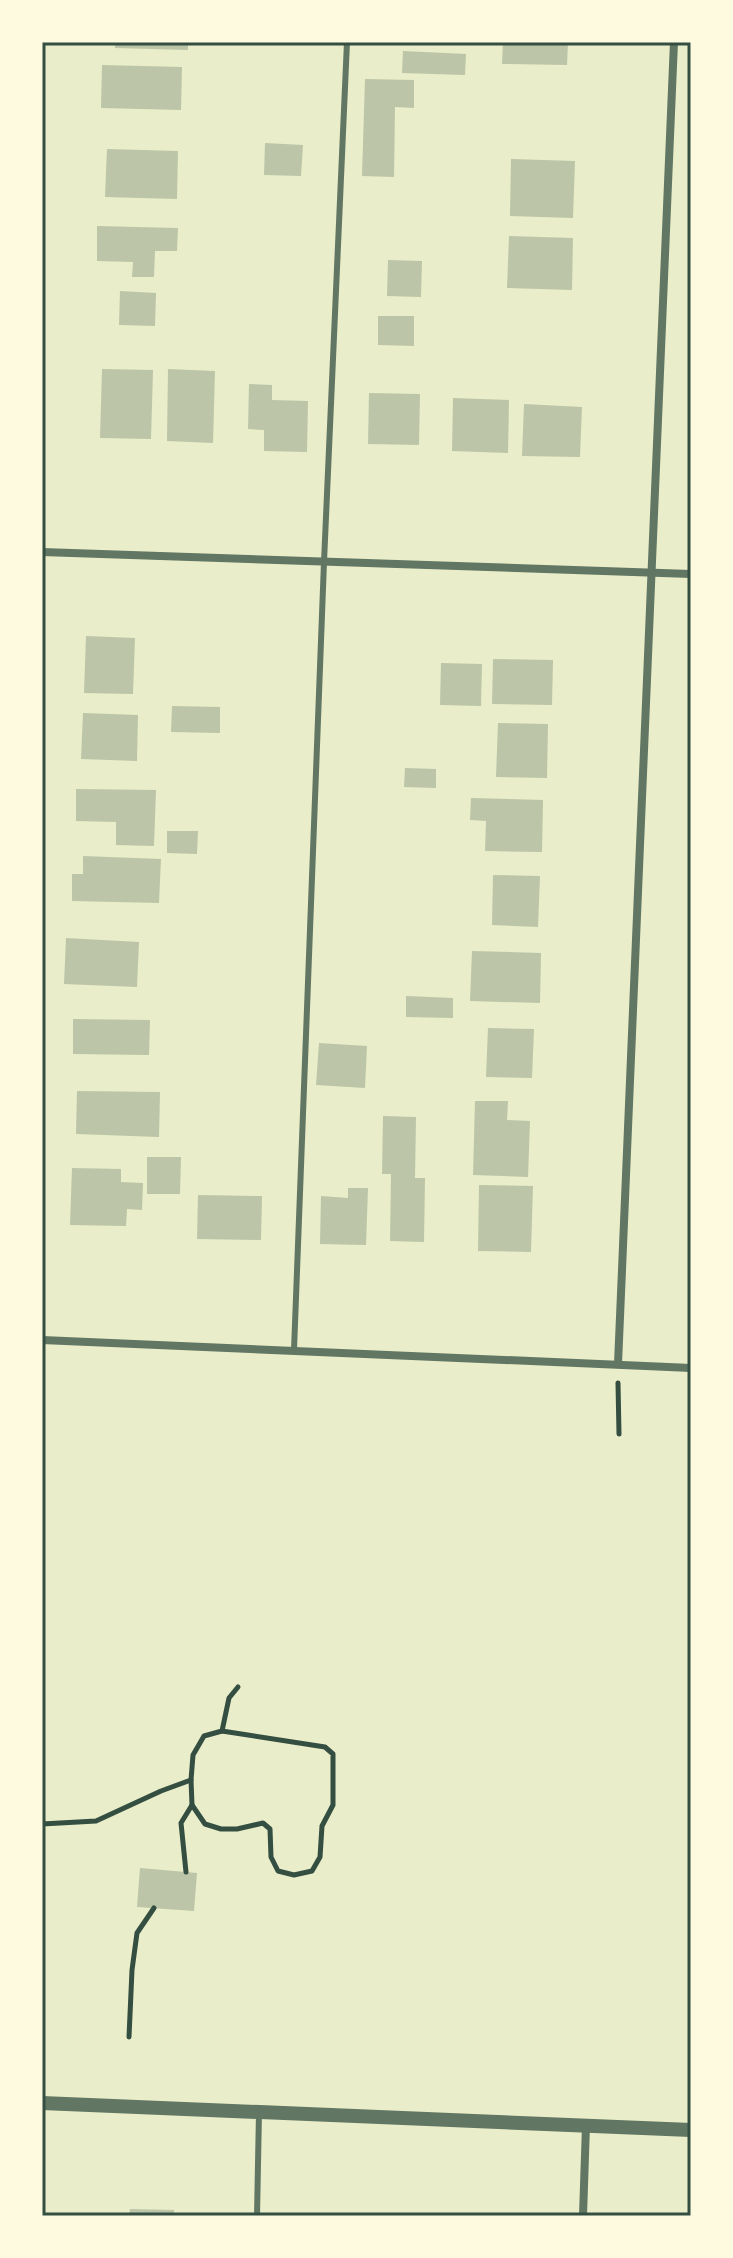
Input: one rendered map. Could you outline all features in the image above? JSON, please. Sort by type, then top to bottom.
[{"type":"street","points":[[618,1364],[674,42]]},
{"type":"street","points":[[42,552],[691,574]]},
{"type":"street","points":[[42,1340],[691,1368]]},
{"type":"street","points":[[42,2103],[691,2130]]},
{"type":"street","points":[[583,2216],[586,2125]]},
{"type":"lane","points":[[294,1350],[347,42]]},
{"type":"lane","points":[[257,2216],[259,2112]]},
{"type":"path","points":[[618,1364],[619,1434]]},
{"type":"path","points":[[222,1731],[229,1698],[238,1687]]},
{"type":"path","points":[[222,1731],[325,1747],[333,1754],[333,1805],[322,1826],[320,1857],[312,1871],[294,1875],[278,1871],[271,1857],[270,1829],[263,1823],[237,1829],[221,1829],[205,1824],[192,1805],[191,1780],[193,1755],[204,1736],[222,1731]]},
{"type":"path","points":[[42,1824],[96,1821],[191,1780]]},
{"type":"path","points":[[186,1872],[181,1823],[192,1805]]},
{"type":"path","points":[[129,2037],[137,1933],[154,1908]]},
{"type":"building","points":[[115,42],[188,42],[188,50],[115,48]]},
{"type":"building","points":[[503,42],[568,42],[567,65],[502,64]]},
{"type":"building","points":[[403,51],[466,54],[465,75],[402,73]]},
{"type":"building","points":[[102,65],[182,67],[181,110],[101,108]]},
{"type":"building","points":[[365,79],[414,80],[414,108],[395,107],[394,177],[362,176]]},
{"type":"building","points":[[265,143],[303,145],[301,176],[264,175]]},
{"type":"building","points":[[107,149],[178,151],[177,199],[105,197]]},
{"type":"building","points":[[511,159],[575,161],[573,218],[510,216]]},
{"type":"building","points":[[97,226],[178,228],[177,251],[155,251],[154,277],[132,277],[133,262],[97,261]]},
{"type":"building","points":[[509,236],[573,238],[572,290],[507,288]]},
{"type":"building","points":[[388,260],[422,261],[421,297],[387,296]]},
{"type":"building","points":[[120,291],[156,293],[155,326],[119,325]]},
{"type":"building","points":[[378,316],[414,316],[414,346],[378,345]]},
{"type":"building","points":[[102,369],[153,370],[151,439],[100,438]]},
{"type":"building","points":[[168,369],[215,371],[213,443],[167,441]]},
{"type":"building","points":[[249,384],[272,385],[272,400],[308,401],[307,452],[264,451],[264,430],[248,429]]},
{"type":"building","points":[[369,393],[420,394],[419,445],[368,444]]},
{"type":"building","points":[[453,398],[509,400],[508,453],[452,451]]},
{"type":"building","points":[[524,404],[582,407],[580,457],[522,456]]},
{"type":"building","points":[[86,636],[135,638],[133,694],[84,693]]},
{"type":"building","points":[[493,659],[553,660],[552,705],[492,704]]},
{"type":"building","points":[[441,663],[482,664],[481,706],[440,705]]},
{"type":"building","points":[[172,706],[220,707],[220,733],[171,732]]},
{"type":"building","points":[[83,713],[138,715],[137,761],[81,759]]},
{"type":"building","points":[[498,723],[548,724],[547,778],[496,777]]},
{"type":"building","points":[[405,768],[436,769],[436,788],[404,787]]},
{"type":"building","points":[[76,789],[156,790],[154,846],[116,845],[116,822],[76,821]]},
{"type":"building","points":[[471,798],[543,800],[542,852],[485,851],[486,821],[470,820]]},
{"type":"building","points":[[167,831],[198,831],[197,854],[167,853]]},
{"type":"building","points":[[83,856],[161,859],[159,903],[72,901],[72,874],[83,874]]},
{"type":"building","points":[[493,875],[540,876],[538,927],[492,925]]},
{"type":"building","points":[[66,938],[139,942],[137,987],[64,984]]},
{"type":"building","points":[[472,951],[541,953],[540,1003],[470,1001]]},
{"type":"building","points":[[406,996],[453,998],[453,1018],[406,1017]]},
{"type":"building","points":[[73,1019],[150,1020],[149,1055],[73,1054]]},
{"type":"building","points":[[488,1028],[534,1029],[532,1078],[486,1077]]},
{"type":"building","points":[[319,1043],[367,1046],[365,1088],[316,1085]]},
{"type":"building","points":[[77,1091],[160,1092],[159,1137],[76,1134]]},
{"type":"building","points":[[475,1101],[508,1101],[507,1120],[530,1121],[528,1177],[473,1175]]},
{"type":"building","points":[[383,1116],[416,1117],[415,1178],[425,1178],[424,1242],[390,1241],[391,1174],[382,1174]]},
{"type":"building","points":[[147,1157],[181,1157],[180,1194],[147,1194]]},
{"type":"building","points":[[72,1168],[121,1169],[121,1182],[143,1183],[142,1210],[127,1209],[126,1226],[70,1225]]},
{"type":"building","points":[[479,1185],[533,1186],[531,1252],[478,1251]]},
{"type":"building","points":[[348,1188],[368,1188],[366,1245],[320,1244],[321,1196],[348,1198]]},
{"type":"building","points":[[198,1195],[262,1196],[261,1240],[197,1239]]},
{"type":"building","points":[[140,1868],[197,1873],[194,1911],[137,1907]]},
{"type":"building","points":[[130,2209],[174,2210],[174,2216],[129,2216]]}]
